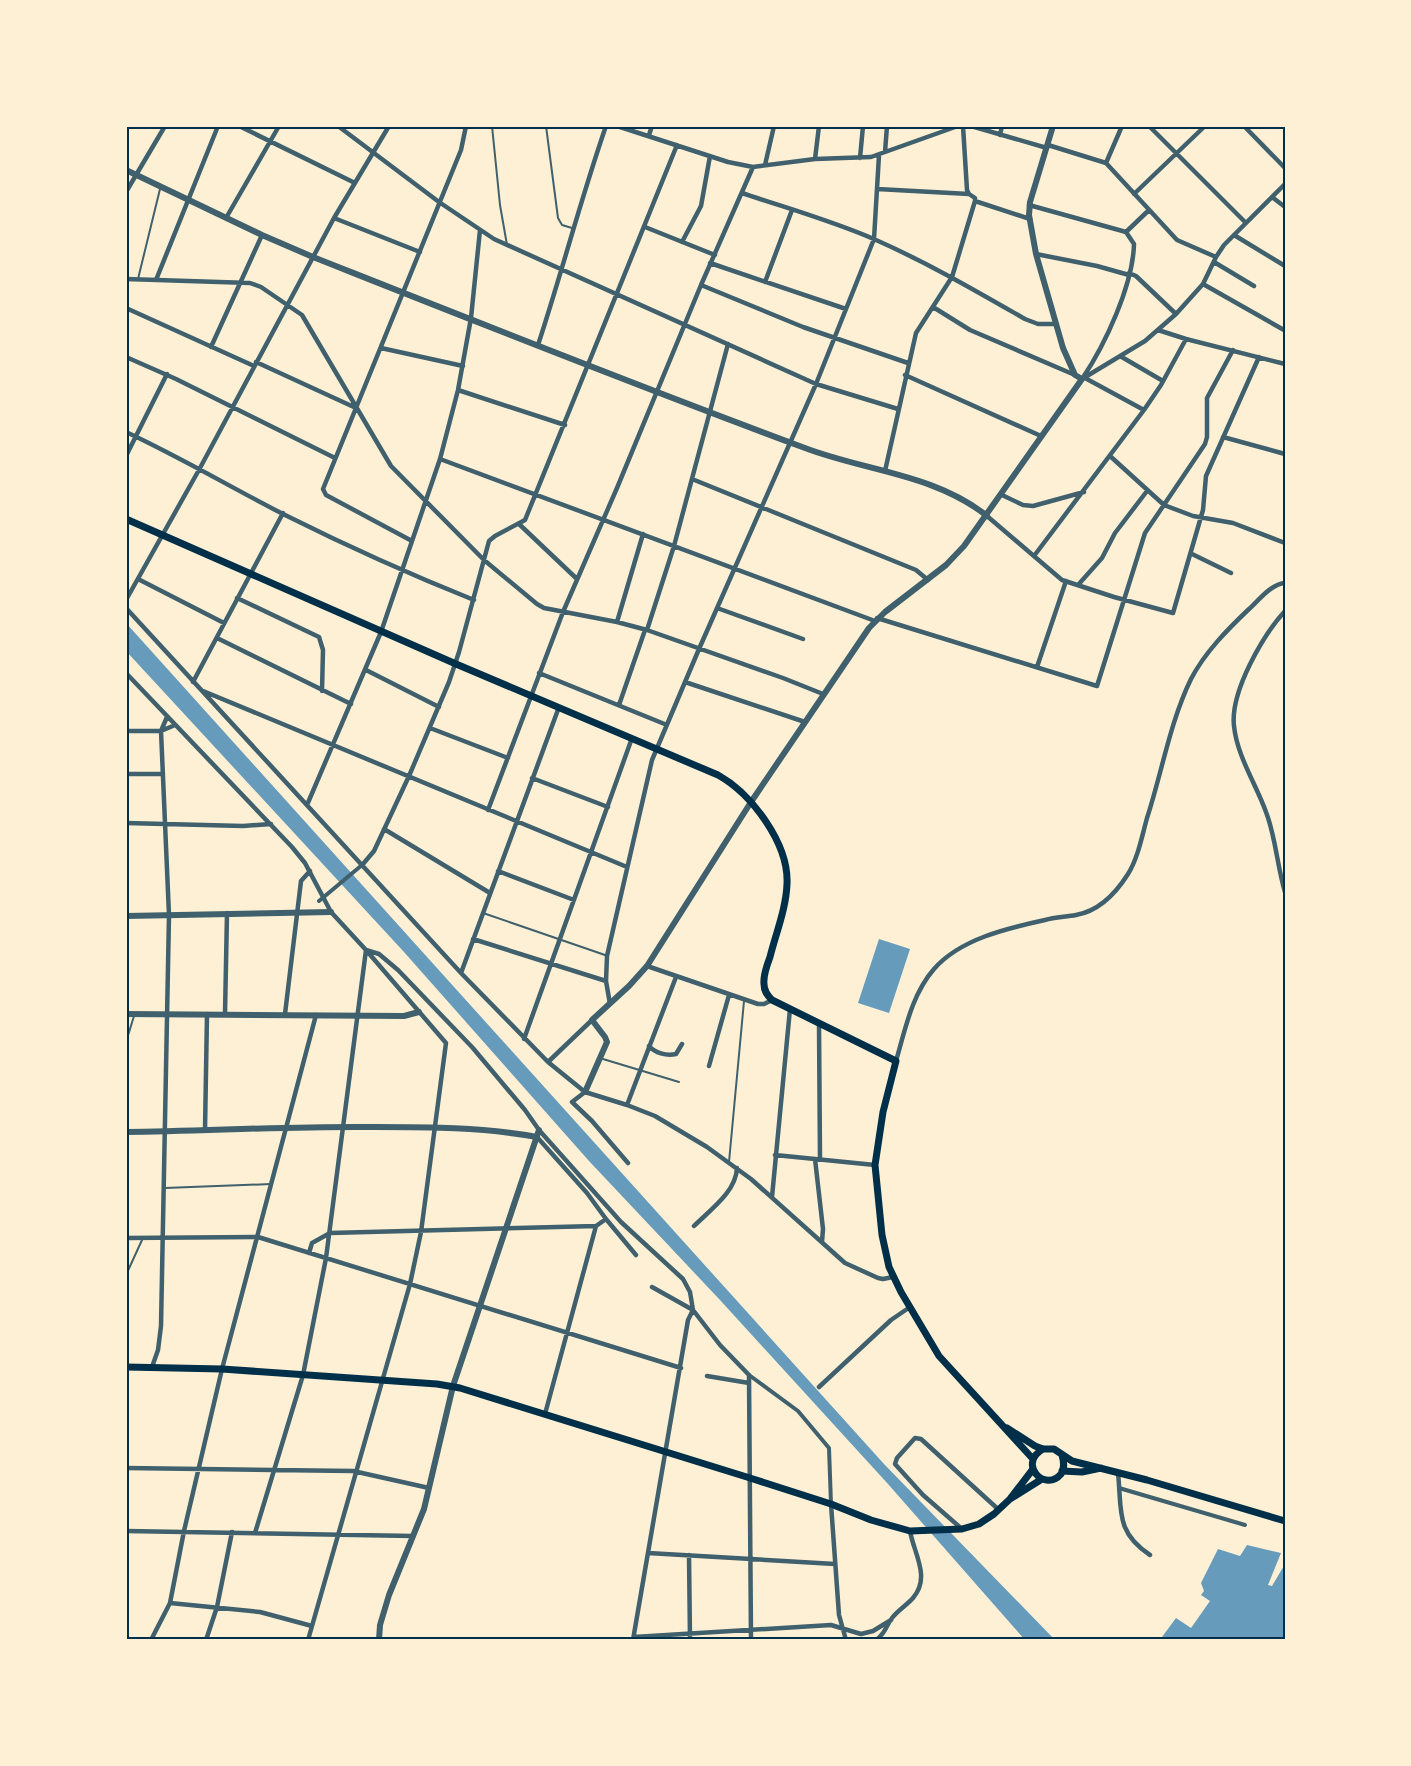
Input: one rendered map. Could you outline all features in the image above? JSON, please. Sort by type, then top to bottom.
[{"type":"main road","points":[[126,519],[381,632],[724,778],[751,802],[775,840],[787,876],[785,902],[764,979],[766,993],[771,1000],[896,1061],[882,1112],[875,1165],[885,1256],[909,1307],[943,1362],[1005,1426],[1033,1459]]},
{"type":"main road","points":[[126,1367],[222,1369],[453,1386],[750,1478],[831,1504],[871,1520],[910,1531],[960,1529],[983,1522],[1010,1499],[1033,1469],[1033,1459],[1037,1452],[1043,1449],[1054,1449],[1076,1462],[1285,1521]]},
{"type":"main road","points":[[1005,1426],[1043,1449]]},
{"type":"main road","points":[[1062,1455],[1064,1462],[1062,1472]]},
{"type":"main road","points":[[1010,1499],[1042,1479],[1053,1479],[1062,1472],[1082,1472],[1101,1468]]},
{"type":"main road","points":[[1033,1469],[1042,1479]]},
{"type":"street","points":[[126,192],[165,126]]},
{"type":"street","points":[[156,280],[218,126]]},
{"type":"street","points":[[239,126],[355,183]]},
{"type":"street","points":[[226,218],[279,126]]},
{"type":"street","points":[[338,126],[440,202],[480,230],[507,245],[816,384],[898,409]]},
{"type":"street","points":[[126,600],[200,468],[334,218],[389,126]]},
{"type":"street","points":[[412,541],[326,495],[323,489],[461,150],[466,126]]},
{"type":"street","points":[[538,345],[606,126]]},
{"type":"street","points":[[617,126],[742,166],[814,159],[860,159],[879,155],[958,126]]},
{"type":"street","points":[[649,135],[652,126]]},
{"type":"street","points":[[765,165],[774,126]]},
{"type":"street","points":[[814,159],[819,126]]},
{"type":"street","points":[[860,159],[862,126]]},
{"type":"street","points":[[885,152],[887,126]]},
{"type":"street","points":[[963,126],[969,194],[975,201],[1030,219]]},
{"type":"street","points":[[971,126],[1106,163],[1177,240],[1215,260],[1254,286]]},
{"type":"street","points":[[1000,135],[1002,126]]},
{"type":"street","points":[[1053,126],[1029,206],[1030,219],[1036,254],[1056,324],[1075,375]]},
{"type":"street","points":[[1106,163],[1122,126]]},
{"type":"street","points":[[1149,126],[1246,223]]},
{"type":"street","points":[[1134,194],[1205,126]]},
{"type":"street","points":[[1244,126],[1285,168]]},
{"type":"street","points":[[321,900],[372,855],[409,776],[456,664],[492,537],[525,520],[537,495],[677,145]]},
{"type":"street","points":[[610,1004],[606,981],[607,956],[648,774],[699,649],[816,384],[874,239],[879,155]]},
{"type":"street","points":[[682,242],[701,206],[710,156]]},
{"type":"street","points":[[488,810],[563,612],[604,520],[700,285],[753,166]]},
{"type":"street","points":[[126,170],[262,236],[404,293],[790,443],[821,454],[926,483],[951,493],[970,503],[987,516],[1066,581],[1174,613],[1202,517],[1206,476],[1258,357]]},
{"type":"street","points":[[1083,379],[1158,330],[1176,314],[1203,284],[1215,260],[1234,235],[1285,184]]},
{"type":"street","points":[[877,189],[969,194]]},
{"type":"street","points":[[742,193],[874,239],[952,277],[1025,319],[1038,324],[1056,324]]},
{"type":"street","points":[[1272,197],[1285,207]]},
{"type":"street","points":[[885,471],[916,333],[952,277],[975,201]]},
{"type":"street","points":[[548,1062],[647,966],[751,802],[876,620],[956,556],[1002,495],[1094,361],[1120,303],[1129,274],[1134,244],[1126,232],[1029,206]]},
{"type":"street","points":[[765,282],[792,210]]},
{"type":"street","points":[[1126,232],[1149,210]]},
{"type":"street","points":[[334,218],[420,252]]},
{"type":"street","points":[[645,227],[715,255]]},
{"type":"street","points":[[307,805],[381,632],[440,459],[463,366],[471,318],[480,230]]},
{"type":"street","points":[[1234,235],[1285,266]]},
{"type":"street","points":[[211,346],[262,236]]},
{"type":"street","points":[[1036,254],[1137,276],[1176,314]]},
{"type":"street","points":[[710,264],[846,309]]},
{"type":"street","points":[[126,279],[240,282],[259,286],[288,304],[304,317],[391,466],[484,560],[537,604],[646,630],[823,694]]},
{"type":"street","points":[[1203,284],[1284,330]]},
{"type":"street","points":[[700,285],[771,315],[908,363]]},
{"type":"street","points":[[933,307],[970,330],[1075,375],[1144,410]]},
{"type":"street","points":[[126,308],[356,408]]},
{"type":"street","points":[[1158,330],[1285,364]]},
{"type":"street","points":[[1034,556],[1144,410],[1186,339]]},
{"type":"street","points":[[619,705],[674,546],[728,344]]},
{"type":"street","points":[[381,348],[463,366]]},
{"type":"street","points":[[440,459],[876,620],[1097,686],[1145,533],[1205,444],[1207,398],[1233,350]]},
{"type":"street","points":[[1120,356],[1163,381]]},
{"type":"street","points":[[126,357],[166,374],[335,458]]},
{"type":"street","points":[[126,456],[166,374]]},
{"type":"street","points":[[905,375],[1041,436]]},
{"type":"street","points":[[458,390],[565,425]]},
{"type":"street","points":[[126,432],[402,572],[474,600]]},
{"type":"street","points":[[1223,437],[1285,454]]},
{"type":"street","points":[[1110,456],[1164,505],[1193,516],[1233,523],[1285,543]]},
{"type":"street","points":[[692,479],[916,570],[928,580]]},
{"type":"street","points":[[1078,585],[1102,558],[1115,533],[1147,491]]},
{"type":"street","points":[[1002,495],[1023,505],[1033,506],[1084,492]]},
{"type":"street","points":[[193,682],[283,513]]},
{"type":"street","points":[[519,524],[578,579]]},
{"type":"street","points":[[617,622],[643,534]]},
{"type":"street","points":[[1192,554],[1231,573]]},
{"type":"street","points":[[138,579],[224,623]]},
{"type":"street","points":[[1037,667],[1066,581]]},
{"type":"street","points":[[896,1061],[916,998],[926,980],[939,964],[975,941],[1040,921],[1081,914],[1114,893],[1132,867],[1171,735],[1191,679],[1219,640],[1238,619],[1276,585],[1285,583]]},
{"type":"street","points":[[237,598],[319,637],[323,650],[322,691]]},
{"type":"street","points":[[126,608],[461,973],[548,1062],[585,1092],[627,1105],[669,1124],[729,1162],[851,1267],[883,1279],[893,1277]]},
{"type":"street","points":[[717,608],[803,639]]},
{"type":"street","points":[[1285,611],[1248,667],[1235,710],[1234,725],[1238,743],[1267,814],[1285,892]]},
{"type":"street","points":[[217,638],[351,704]]},
{"type":"street","points":[[366,670],[439,707]]},
{"type":"street","points":[[126,673],[292,847],[310,871],[321,900],[446,1043],[421,1232],[410,1284],[308,1640]]},
{"type":"street","points":[[539,673],[668,725]]},
{"type":"street","points":[[685,682],[805,722]]},
{"type":"street","points":[[200,689],[516,823],[627,867]]},
{"type":"street","points":[[461,973],[558,707]]},
{"type":"street","points":[[152,1367],[158,1350],[161,1326],[169,915],[161,732],[167,717]]},
{"type":"street","points":[[126,731],[161,732],[175,725]]},
{"type":"street","points":[[430,728],[508,758]]},
{"type":"street","points":[[524,1039],[632,738]]},
{"type":"street","points":[[126,774],[163,774]]},
{"type":"street","points":[[532,778],[608,807]]},
{"type":"street","points":[[126,823],[243,826],[271,824]]},
{"type":"street","points":[[384,829],[490,894]]},
{"type":"street","points":[[285,1014],[301,881],[310,871]]},
{"type":"street","points":[[498,872],[574,900]]},
{"type":"street","points":[[126,916],[331,912]]},
{"type":"street","points":[[225,1014],[227,913]]},
{"type":"street","points":[[473,939],[606,981]]},
{"type":"street","points":[[255,1533],[303,1375],[326,1258],[366,950]]},
{"type":"street","points":[[366,950],[379,954],[398,970],[453,1027],[507,1088],[538,1134],[636,1255]]},
{"type":"street","points":[[647,966],[744,1000],[764,1004],[771,1000]]},
{"type":"street","points":[[627,1105],[638,1070],[676,977]]},
{"type":"street","points":[[709,1066],[729,995]]},
{"type":"street","points":[[772,1197],[790,1009]]},
{"type":"street","points":[[126,1014],[404,1016],[419,1011]]},
{"type":"street","points":[[205,1130],[207,1014]]},
{"type":"street","points":[[151,1640],[170,1603],[184,1531],[222,1369],[273,1184],[316,1015]]},
{"type":"street","points":[[592,1020],[606,1039],[585,1092],[572,1102],[592,1121],[628,1163]]},
{"type":"street","points":[[819,1023],[818,1159],[822,1242]]},
{"type":"street","points":[[649,1046],[659,1053],[671,1055],[676,1054],[682,1044]]},
{"type":"street","points":[[126,1132],[435,1127],[538,1134],[621,1222],[683,1279],[690,1292],[693,1310],[688,1320],[633,1639],[690,1633],[831,1625],[861,1634],[873,1631],[891,1620],[913,1598],[920,1586],[921,1570],[910,1531]]},
{"type":"street","points":[[379,1640],[380,1625],[389,1595],[420,1521],[453,1386],[538,1134]]},
{"type":"street","points":[[775,1155],[875,1165]]},
{"type":"street","points":[[694,1226],[734,1183],[737,1168]]},
{"type":"street","points":[[309,1252],[312,1243],[330,1233],[596,1226],[606,1219]]},
{"type":"street","points":[[545,1414],[596,1226]]},
{"type":"street","points":[[126,1238],[258,1237],[681,1368]]},
{"type":"street","points":[[652,1287],[693,1310],[720,1345],[748,1375],[798,1411],[829,1448],[835,1564],[841,1627],[846,1640]]},
{"type":"street","points":[[819,1387],[891,1320],[909,1307]]},
{"type":"street","points":[[748,1375],[751,1640]]},
{"type":"street","points":[[707,1376],[749,1383]]},
{"type":"street","points":[[960,1529],[904,1477],[895,1462],[914,1439],[920,1438],[999,1510]]},
{"type":"street","points":[[126,1468],[357,1472],[429,1488]]},
{"type":"street","points":[[1118,1472],[1122,1518],[1126,1531],[1133,1543],[1150,1554]]},
{"type":"street","points":[[1119,1488],[1245,1525]]},
{"type":"street","points":[[126,1531],[413,1536]]},
{"type":"street","points":[[206,1640],[217,1607],[232,1532]]},
{"type":"street","points":[[648,1552],[835,1564]]},
{"type":"street","points":[[690,1555],[690,1640]]},
{"type":"street","points":[[170,1603],[260,1612],[312,1626]]},
{"type":"street","points":[[876,1640],[885,1632],[891,1620]]},
{"type":"lane","points":[[492,126],[500,205],[507,245]]},
{"type":"lane","points":[[546,126],[558,218],[562,225],[573,228]]},
{"type":"lane","points":[[138,279],[160,187]]},
{"type":"lane","points":[[483,913],[607,956]]},
{"type":"lane","points":[[729,1162],[744,1000]]},
{"type":"lane","points":[[126,1042],[135,1014]]},
{"type":"lane","points":[[600,1058],[679,1082]]},
{"type":"lane","points":[[162,1188],[273,1184]]},
{"type":"lane","points":[[126,1275],[143,1238]]},
{"type":"water","points":[[126,623],[884,1464],[1055,1640],[1025,1640],[888,1484],[589,1161],[404,952],[126,651]]},
{"type":"water","points":[[879,939],[910,949],[889,1013],[858,1003]]},
{"type":"water","points":[[1247,1545],[1281,1553],[1268,1585],[1272,1586],[1285,1564],[1285,1640],[1161,1640],[1176,1618],[1191,1628],[1210,1601],[1201,1595],[1204,1591],[1201,1583],[1218,1549],[1240,1556]]}]
